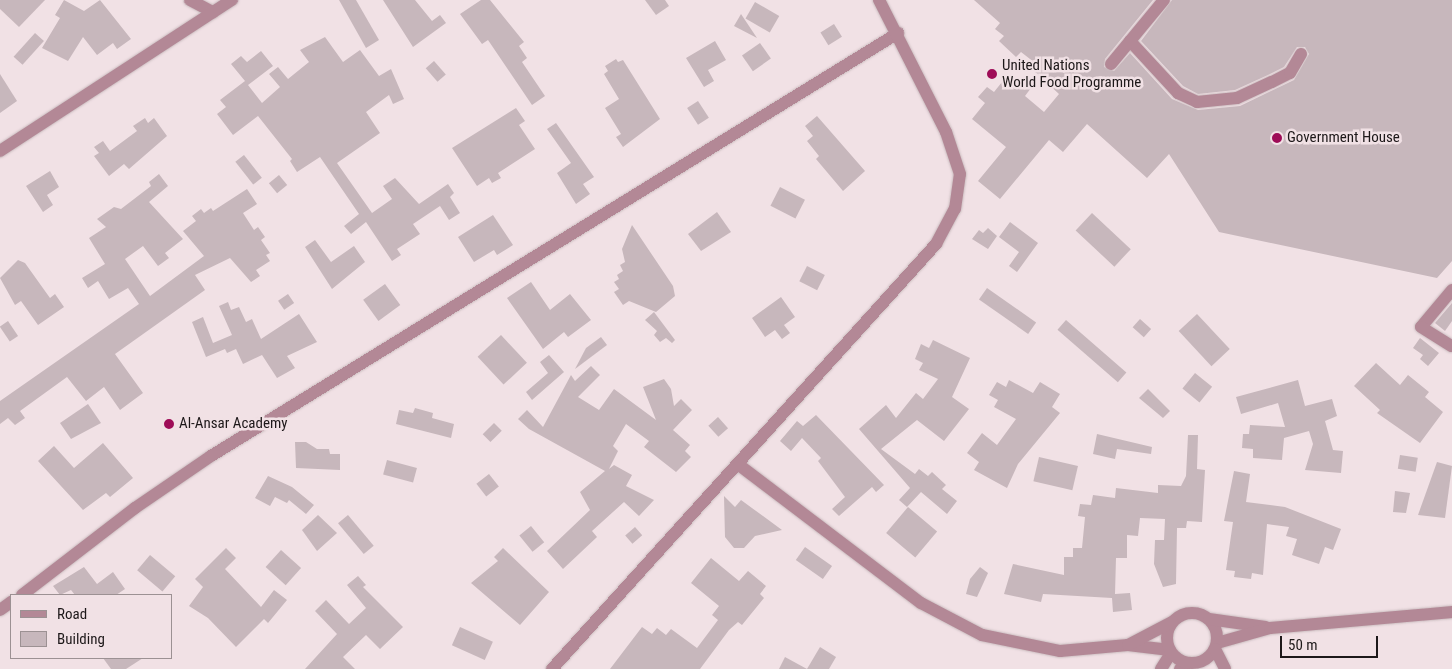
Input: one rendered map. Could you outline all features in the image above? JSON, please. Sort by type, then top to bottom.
[{"type":"street","points":[[190,0],[213,12]]},
{"type":"street","points":[[0,151],[232,0]]},
{"type":"street","points":[[552,669],[739,465],[936,244],[955,209],[960,174],[946,132],[898,33],[879,0]]},
{"type":"street","points":[[1111,64],[1164,0]]},
{"type":"street","points":[[23,594],[135,508],[211,456],[898,33]]},
{"type":"street","points":[[1130,41],[1178,93],[1197,102],[1237,98],[1290,74],[1301,54]]},
{"type":"street","points":[[1452,290],[1421,326],[1452,346]]},
{"type":"street","points":[[739,465],[922,603],[982,635],[1060,651],[1128,645],[1171,652],[1191,666],[1207,659],[1216,646],[1270,628]]},
{"type":"street","points":[[1128,645],[1172,622],[1183,614],[1197,614],[1209,620],[1270,628],[1452,612]]},
{"type":"street","points":[[1209,620],[1216,630],[1216,646],[1225,669]]},
{"type":"street","points":[[1161,669],[1171,652],[1168,631],[1172,622]]},
{"type":"building","points":[[0,0],[45,0],[19,27],[0,9]]},
{"type":"building","points":[[64,0],[84,11],[100,0],[131,39],[117,49],[113,43],[97,55],[83,37],[68,61],[42,48],[60,18],[55,15]]},
{"type":"building","points":[[339,0],[356,0],[379,40],[366,48]]},
{"type":"building","points":[[383,0],[415,0],[432,21],[440,15],[446,23],[413,47]]},
{"type":"building","points":[[481,0],[490,0],[524,42],[519,46],[527,58],[522,62],[545,96],[532,105],[488,40],[482,44],[460,14]]},
{"type":"building","points":[[645,0],[665,0],[669,6],[656,15]]},
{"type":"building","name":"Government House","points":[[974,0],[1153,0],[1105,59],[1104,67],[1114,71],[1130,53],[1172,99],[1198,110],[1240,106],[1294,80],[1309,54],[1305,47],[1297,47],[1284,67],[1268,75],[1235,90],[1198,94],[1183,86],[1141,41],[1172,0],[1452,0],[1452,261],[1437,278],[1219,232],[1169,154],[1147,178],[1087,124],[1063,152],[1049,140],[1000,199],[978,181],[1006,147],[972,119],[985,103],[978,97],[987,87],[994,92],[1006,77],[1015,85],[1019,79],[1031,88],[1025,96],[1044,112],[1059,94],[1034,71],[1039,66],[1021,52],[1016,57],[999,41],[1004,36],[995,29],[1000,23]]},
{"type":"building","points":[[755,2],[779,16],[770,32],[746,18]]},
{"type":"building","points":[[741,14],[757,38],[734,26]]},
{"type":"building","points":[[834,24],[842,37],[828,45],[820,32]]},
{"type":"building","points":[[35,33],[44,41],[23,65],[14,57]]},
{"type":"building","points":[[325,37],[343,62],[360,50],[379,76],[391,69],[404,99],[393,104],[389,95],[366,112],[380,133],[337,163],[372,213],[392,199],[383,186],[395,178],[419,204],[448,184],[454,193],[450,197],[460,213],[449,220],[440,206],[413,224],[420,234],[397,249],[401,255],[392,261],[366,222],[351,234],[344,226],[359,214],[320,157],[297,172],[290,161],[292,159],[258,116],[233,135],[217,114],[226,107],[220,100],[245,81],[231,64],[241,56],[247,62],[261,51],[273,66],[248,85],[262,103],[280,87],[269,74],[278,67],[288,79],[309,62],[300,50]]},
{"type":"building","points":[[715,41],[726,60],[708,70],[714,81],[704,87],[686,58]]},
{"type":"building","points":[[760,43],[771,59],[753,71],[742,56]]},
{"type":"building","points":[[616,59],[618,62],[623,60],[660,119],[623,147],[616,137],[621,134],[605,108],[619,99],[604,74],[608,71],[605,66]]},
{"type":"building","points":[[434,61],[446,75],[438,82],[426,68]]},
{"type":"building","points":[[0,74],[17,101],[0,113]]},
{"type":"building","points":[[698,101],[709,118],[698,125],[687,108]]},
{"type":"building","points":[[516,108],[525,121],[519,125],[535,149],[498,173],[501,178],[492,183],[489,178],[477,186],[452,148]]},
{"type":"building","points":[[817,116],[865,171],[843,191],[816,159],[819,156],[807,141],[813,136],[805,126]]},
{"type":"building","points":[[145,118],[148,123],[154,118],[167,136],[129,169],[124,164],[109,176],[94,156],[99,153],[94,147],[103,141],[110,151],[137,131],[133,126]]},
{"type":"building","points":[[556,123],[594,177],[583,184],[590,194],[576,204],[557,173],[571,163],[547,129]]},
{"type":"building","points":[[244,155],[262,178],[253,185],[235,162]]},
{"type":"building","points":[[50,171],[59,187],[47,195],[53,205],[43,212],[26,186]]},
{"type":"building","points":[[159,174],[168,186],[149,202],[183,239],[165,253],[169,258],[158,266],[143,246],[125,259],[150,296],[204,256],[183,231],[196,221],[192,216],[201,209],[204,213],[211,208],[213,211],[247,189],[257,204],[243,213],[254,230],[258,227],[265,237],[261,240],[270,253],[266,255],[270,261],[256,270],[260,276],[251,282],[230,258],[195,275],[205,290],[115,354],[143,393],[120,410],[104,387],[86,401],[67,377],[20,411],[25,418],[15,425],[8,418],[0,424],[0,401],[139,304],[128,288],[109,299],[98,281],[88,288],[82,278],[105,264],[89,238],[106,227],[97,219],[114,207],[121,209],[151,186],[149,182]]},
{"type":"building","points":[[279,175],[287,185],[277,193],[269,183]]},
{"type":"building","points":[[780,187],[805,200],[795,218],[770,206]]},
{"type":"building","points":[[717,212],[731,232],[701,251],[688,234]]},
{"type":"building","points":[[1092,213],[1131,249],[1114,267],[1076,231]]},
{"type":"building","points":[[493,215],[513,245],[497,255],[494,250],[474,262],[458,237]]},
{"type":"building","points":[[1010,222],[1038,243],[1017,272],[1009,266],[1019,252],[999,237]]},
{"type":"building","points":[[632,225],[673,286],[675,296],[656,312],[629,301],[623,305],[614,292],[619,289],[614,282],[619,279],[617,275],[623,271],[620,265],[625,262],[622,249]]},
{"type":"building","points":[[988,228],[997,236],[988,249],[972,239],[979,230],[983,233]]},
{"type":"building","points":[[315,240],[331,262],[354,246],[365,262],[332,289],[305,247]]},
{"type":"building","points":[[18,260],[25,263],[50,298],[55,294],[64,307],[38,325],[21,301],[15,305],[0,278]]},
{"type":"building","points":[[807,266],[825,275],[817,290],[799,281]]},
{"type":"building","points":[[531,282],[550,310],[570,294],[591,320],[568,337],[564,332],[543,349],[507,298]]},
{"type":"building","points":[[385,284],[400,305],[378,321],[363,300]]},
{"type":"building","points":[[987,288],[1036,322],[1028,334],[979,299]]},
{"type":"building","points":[[288,294],[294,303],[284,310],[278,301]]},
{"type":"building","points":[[781,297],[795,317],[784,325],[790,333],[782,339],[775,330],[765,337],[752,318]]},
{"type":"building","points":[[228,302],[231,310],[239,307],[246,322],[252,319],[261,339],[299,314],[317,342],[287,356],[295,368],[277,378],[262,355],[243,364],[236,349],[227,353],[225,349],[206,357],[192,322],[203,317],[213,343],[232,335],[219,306]]},
{"type":"building","points":[[1452,303],[1452,321],[1445,331],[1435,323]]},
{"type":"building","points":[[654,312],[675,340],[672,343],[666,338],[660,342],[654,335],[657,331],[645,320]]},
{"type":"building","points":[[1197,314],[1230,349],[1211,366],[1179,331]]},
{"type":"building","points":[[1140,319],[1151,329],[1144,337],[1133,327]]},
{"type":"building","points":[[1066,320],[1126,372],[1118,382],[1057,330]]},
{"type":"building","points":[[8,321],[18,336],[10,342],[0,327]]},
{"type":"building","points":[[501,335],[527,363],[504,385],[478,357]]},
{"type":"building","points":[[601,337],[607,345],[575,369],[586,348]]},
{"type":"building","points":[[1420,338],[1439,353],[1428,366],[1420,359],[1423,355],[1413,348]]},
{"type":"building","points":[[933,340],[970,358],[952,397],[969,409],[944,441],[917,420],[881,449],[915,474],[919,469],[928,476],[932,472],[946,485],[942,489],[957,501],[947,514],[921,492],[907,507],[899,500],[910,488],[859,429],[886,405],[896,418],[916,393],[923,399],[938,379],[919,370],[923,363],[915,359],[921,344],[929,348]]},
{"type":"building","points":[[549,355],[564,372],[532,400],[526,392],[548,373],[540,362]]},
{"type":"building","points":[[1376,363],[1400,385],[1408,375],[1429,392],[1425,397],[1443,412],[1420,443],[1377,413],[1380,410],[1354,386]]},
{"type":"building","points":[[591,366],[600,375],[578,397],[599,410],[614,389],[656,420],[643,387],[664,379],[671,389],[674,406],[681,399],[692,410],[673,430],[690,445],[685,451],[691,457],[676,472],[644,447],[649,441],[626,424],[613,446],[618,451],[609,469],[614,465],[632,475],[626,486],[654,500],[639,516],[624,502],[592,531],[597,537],[563,569],[547,551],[590,510],[580,492],[605,471],[529,429],[518,419],[527,410],[543,427],[571,375],[575,381]]},
{"type":"building","points":[[1195,373],[1212,387],[1200,402],[1182,389]]},
{"type":"building","points":[[1009,380],[1033,393],[1040,382],[1060,394],[1052,407],[1060,413],[1018,464],[1007,488],[974,470],[979,462],[967,453],[982,433],[997,445],[1016,419],[994,407],[998,400],[989,395],[997,382],[1006,387]]},
{"type":"building","points":[[1298,380],[1305,406],[1332,399],[1337,416],[1325,421],[1333,450],[1343,451],[1341,473],[1305,470],[1313,444],[1309,431],[1284,438],[1282,460],[1253,458],[1253,449],[1242,448],[1243,434],[1249,434],[1250,425],[1285,427],[1278,403],[1241,414],[1236,397]]},
{"type":"building","points":[[1148,389],[1170,411],[1163,418],[1139,398]]},
{"type":"building","points":[[88,404],[101,423],[71,439],[60,423]]},
{"type":"building","points":[[415,408],[433,413],[432,418],[454,424],[451,438],[396,424],[399,410],[413,413]]},
{"type":"building","points":[[816,415],[884,485],[876,492],[872,487],[839,516],[832,509],[845,497],[818,461],[821,458],[802,438],[791,451],[780,441],[797,421],[803,426]]},
{"type":"building","points":[[718,417],[728,428],[718,437],[708,426]]},
{"type":"building","points":[[494,423],[502,431],[490,442],[483,434]]},
{"type":"building","points":[[1097,434],[1152,447],[1151,454],[1117,449],[1115,459],[1093,454]]},
{"type":"building","points":[[1188,435],[1198,435],[1197,469],[1205,470],[1202,522],[1187,521],[1186,528],[1177,528],[1176,584],[1163,587],[1154,564],[1155,540],[1164,540],[1165,519],[1140,518],[1138,536],[1127,535],[1127,558],[1116,558],[1115,594],[1130,593],[1132,610],[1113,612],[1112,598],[1043,594],[1041,602],[1004,594],[1013,564],[1064,575],[1064,557],[1073,557],[1073,548],[1082,548],[1085,517],[1078,516],[1080,504],[1091,505],[1093,495],[1115,498],[1116,488],[1158,493],[1158,485],[1181,486],[1186,476]]},
{"type":"building","points":[[295,442],[306,442],[317,449],[329,449],[330,454],[340,454],[340,470],[296,468]]},
{"type":"building","points":[[103,443],[133,478],[110,497],[106,493],[83,510],[38,461],[54,446],[74,468]]},
{"type":"building","points":[[1400,455],[1418,458],[1416,472],[1398,469]]},
{"type":"building","points":[[1039,457],[1078,466],[1072,490],[1033,481]]},
{"type":"building","points":[[387,460],[417,468],[413,483],[383,474]]},
{"type":"building","points":[[1437,462],[1452,466],[1445,518],[1418,515]]},
{"type":"building","points":[[1234,471],[1250,474],[1246,502],[1285,507],[1341,529],[1333,550],[1325,547],[1319,564],[1292,555],[1297,539],[1286,536],[1289,527],[1267,524],[1263,575],[1252,573],[1251,579],[1234,577],[1235,571],[1226,570],[1233,522],[1224,521]]},
{"type":"building","points":[[489,474],[499,487],[486,496],[476,484]]},
{"type":"building","points":[[268,476],[292,487],[314,505],[306,514],[289,500],[287,503],[275,497],[270,506],[255,498]]},
{"type":"building","points":[[1395,491],[1410,493],[1406,513],[1393,512]]},
{"type":"building","points":[[724,496],[735,507],[741,500],[782,530],[755,536],[744,548],[734,548],[725,537]]},
{"type":"building","points":[[908,507],[937,531],[915,557],[886,533]]},
{"type":"building","points":[[318,515],[337,533],[317,551],[302,530]]},
{"type":"building","points":[[348,515],[374,546],[364,554],[338,523]]},
{"type":"building","points":[[531,526],[544,542],[533,552],[519,535]]},
{"type":"building","points":[[635,527],[642,535],[632,544],[625,536]]},
{"type":"building","points":[[805,547],[832,566],[823,579],[796,560]]},
{"type":"building","points":[[226,548],[236,558],[225,569],[261,607],[274,590],[287,600],[268,623],[264,619],[236,647],[208,618],[189,606],[203,587],[195,579]]},
{"type":"building","points":[[503,548],[549,592],[520,625],[471,583],[498,561],[494,557]]},
{"type":"building","points":[[281,550],[301,568],[286,585],[266,567]]},
{"type":"building","points":[[150,555],[175,576],[162,592],[137,570]]},
{"type":"building","points":[[711,558],[739,581],[748,571],[766,586],[760,594],[764,598],[742,625],[738,622],[729,630],[700,669],[610,669],[642,627],[652,634],[657,628],[666,635],[671,629],[697,648],[718,620],[712,615],[719,606],[691,583]]},
{"type":"building","points":[[84,567],[97,584],[113,572],[125,589],[118,594],[74,594],[71,590],[59,594],[53,586]]},
{"type":"building","points":[[980,567],[988,573],[977,597],[966,594],[970,579]]},
{"type":"building","points":[[358,576],[366,585],[363,587],[403,627],[380,649],[366,635],[343,657],[355,669],[305,669],[337,634],[315,611],[326,600],[349,624],[366,608],[347,585]]},
{"type":"building","points":[[460,627],[493,642],[485,660],[452,645]]},
{"type":"building","points":[[820,647],[836,657],[829,669],[807,669]]},
{"type":"building","points":[[785,657],[807,669],[779,669]]},
{"type":"building","points":[[104,659],[141,659],[126,669],[111,669]]},
{"type":"place","name":"United Nations World Food Programme","points":[[992,74]]},
{"type":"place","name":"Government House","points":[[1277,138]]},
{"type":"place","name":"Al-Ansar Academy","points":[[169,424]]}]
